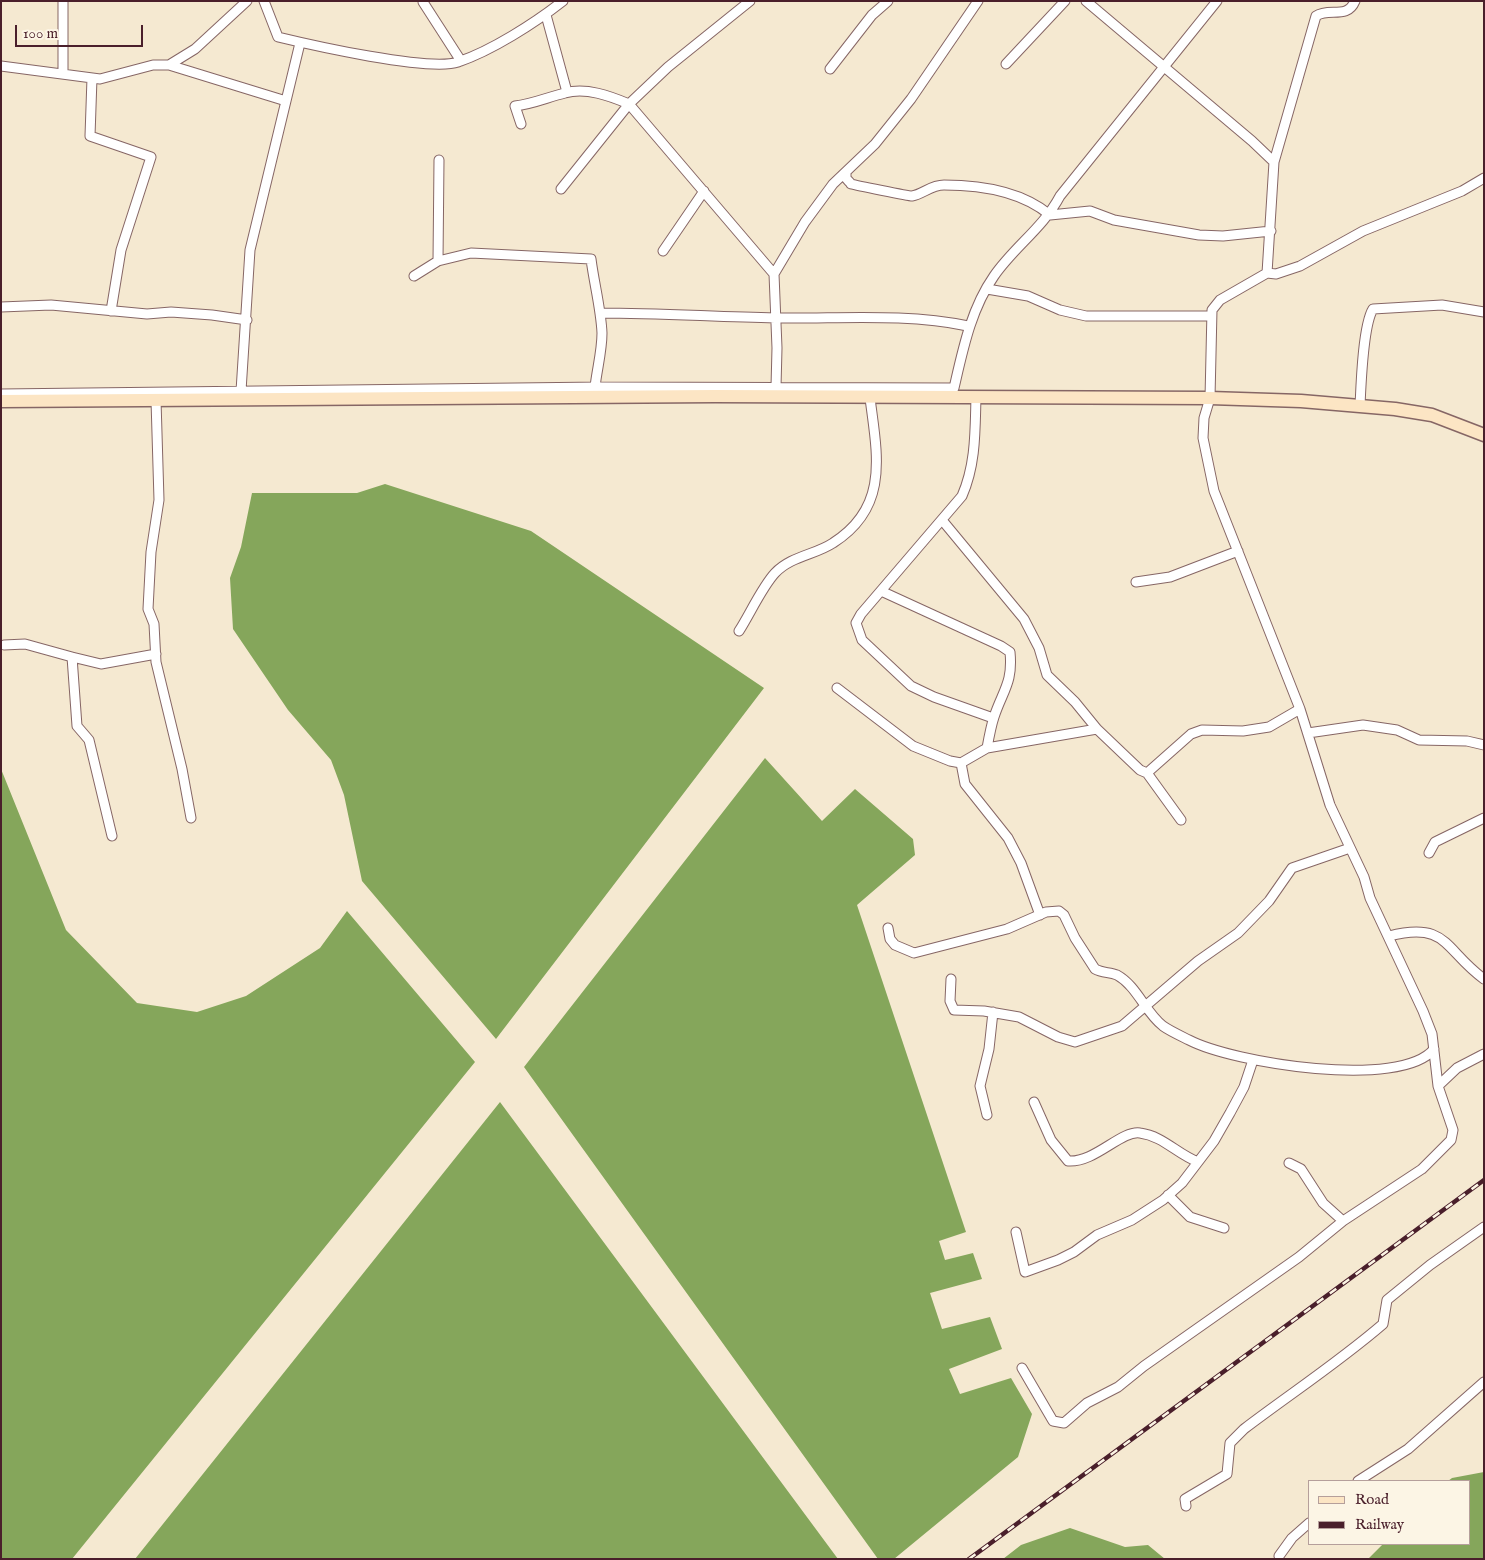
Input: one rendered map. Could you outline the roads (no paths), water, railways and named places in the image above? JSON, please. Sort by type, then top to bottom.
[{"type":"main road","points":[[1,401],[715,396],[1210,398],[1360,406],[1432,415],[1483,432]]},
{"type":"street","points":[[63,1],[63,74]]},
{"type":"street","points":[[169,65],[195,49],[247,1]]},
{"type":"street","points":[[264,1],[278,37],[300,43],[433,66],[460,61],[546,15],[559,3]]},
{"type":"street","points":[[561,189],[629,104],[668,67],[750,1]]},
{"type":"street","points":[[830,69],[872,15],[888,1]]},
{"type":"street","points":[[776,387],[774,274],[806,222],[833,184],[875,144],[920,88],[978,1]]},
{"type":"street","points":[[1006,64],[1065,1]]},
{"type":"street","points":[[1086,1],[1252,140],[1274,162]]},
{"type":"street","points":[[1,394],[595,387],[954,388],[968,326],[994,276],[1050,215],[1060,196],[1217,1]]},
{"type":"street","points":[[1267,273],[1274,162],[1316,16],[1321,13],[1342,13],[1350,10],[1355,1]]},
{"type":"street","points":[[423,2],[460,61]]},
{"type":"street","points":[[546,15],[567,92]]},
{"type":"street","points":[[242,391],[250,250],[300,43]]},
{"type":"street","points":[[1,66],[100,79],[153,65],[169,65],[286,101]]},
{"type":"street","points":[[92,78],[90,136],[151,157],[121,250],[111,311]]},
{"type":"street","points":[[521,124],[515,106],[530,105],[567,92],[602,93],[629,104],[774,274]]},
{"type":"street","points":[[438,261],[439,160]]},
{"type":"street","points":[[846,172],[846,178],[851,184],[912,196],[930,187],[944,185],[995,189],[1040,207],[1050,215],[1090,211],[1123,222],[1199,235],[1223,236],[1271,231]]},
{"type":"street","points":[[1022,1368],[1053,1421],[1064,1423],[1087,1403],[1118,1387],[1144,1366],[1211,1321],[1343,1221],[1422,1169],[1450,1140],[1453,1130],[1438,1086],[1435,1053],[1423,1011],[1330,805],[1300,709],[1214,491],[1205,455],[1204,418],[1210,398],[1211,316],[1212,310],[1220,300],[1267,273],[1276,274],[1300,266],[1363,231],[1462,191],[1484,178]]},
{"type":"street","points":[[663,251],[704,192]]},
{"type":"street","points":[[414,276],[438,261],[471,253],[591,259],[602,335],[596,366],[595,387]]},
{"type":"street","points":[[988,288],[1028,296],[1060,310],[1086,316],[1211,316]]},
{"type":"street","points":[[1,307],[51,305],[147,314],[171,312],[212,315],[247,320]]},
{"type":"street","points":[[1360,406],[1369,322],[1373,309],[1442,305],[1484,312]]},
{"type":"street","points":[[600,313],[776,318],[885,317],[938,320],[968,326]]},
{"type":"street","points":[[976,397],[974,454],[970,476],[962,496],[856,623],[862,640],[911,686],[934,698],[993,718]]},
{"type":"street","points":[[739,631],[775,573],[789,562],[833,543],[866,510],[876,487],[878,452],[870,398]]},
{"type":"street","points":[[156,400],[159,500],[156,532],[151,552],[148,609],[154,624],[156,654],[191,818]]},
{"type":"street","points":[[942,520],[1024,619],[1039,648],[1047,675],[1075,702],[1097,729],[1140,770],[1147,773],[1181,820]]},
{"type":"street","points":[[1136,582],[1170,577],[1238,551]]},
{"type":"street","points":[[881,591],[1001,646],[1010,652],[1012,670],[1009,683],[993,718],[987,748]]},
{"type":"street","points":[[4,645],[25,644],[100,664],[156,654]]},
{"type":"street","points":[[72,657],[77,726],[89,740],[112,836]]},
{"type":"street","points":[[837,688],[913,746],[950,761],[961,763],[987,748],[1097,729]]},
{"type":"street","points":[[1147,773],[1191,734],[1202,730],[1243,731],[1269,727],[1300,709]]},
{"type":"street","points":[[1308,733],[1363,725],[1396,730],[1419,740],[1467,741],[1484,745]]},
{"type":"street","points":[[961,763],[965,784],[1012,846],[1040,916]]},
{"type":"street","points":[[1429,853],[1435,842],[1484,818]]},
{"type":"street","points":[[951,979],[950,1001],[954,1010],[993,1012],[1019,1017],[1058,1037],[1075,1042],[1122,1026],[1198,961],[1238,933],[1269,901],[1292,868],[1350,848]]},
{"type":"street","points":[[888,928],[890,938],[895,945],[914,953],[1007,929],[1059,911],[1064,915],[1075,938],[1095,969],[1116,974],[1163,1026],[1191,1041],[1253,1060],[1304,1067],[1368,1070],[1400,1066],[1423,1060],[1435,1053]]},
{"type":"street","points":[[1389,936],[1421,931],[1434,934],[1450,946],[1466,965],[1484,979]]},
{"type":"street","points":[[987,1115],[980,1086],[989,1049],[993,1012]]},
{"type":"street","points":[[1435,1053],[1449,1066],[1457,1068]]},
{"type":"street","points":[[1438,1086],[1457,1068],[1484,1054]]},
{"type":"street","points":[[1016,1232],[1025,1272],[1074,1252],[1097,1235],[1132,1220],[1168,1195],[1182,1183],[1198,1162],[1230,1113],[1244,1087],[1253,1060]]},
{"type":"street","points":[[1034,1102],[1051,1140],[1068,1161],[1080,1161],[1128,1136],[1139,1133],[1166,1142],[1189,1159],[1198,1162]]},
{"type":"street","points":[[1289,1163],[1301,1169],[1323,1203],[1343,1221]]},
{"type":"street","points":[[1168,1195],[1190,1217],[1224,1228]]},
{"type":"street","points":[[1186,1506],[1185,1499],[1227,1474],[1230,1443],[1244,1429],[1340,1360],[1383,1324],[1387,1300],[1392,1295],[1484,1227]]},
{"type":"street","points":[[1360,1480],[1408,1449],[1484,1382]]},
{"type":"street","points":[[1279,1556],[1292,1538],[1308,1524]]},
{"type":"railway","points":[[969,1559],[1484,1180]]}]
